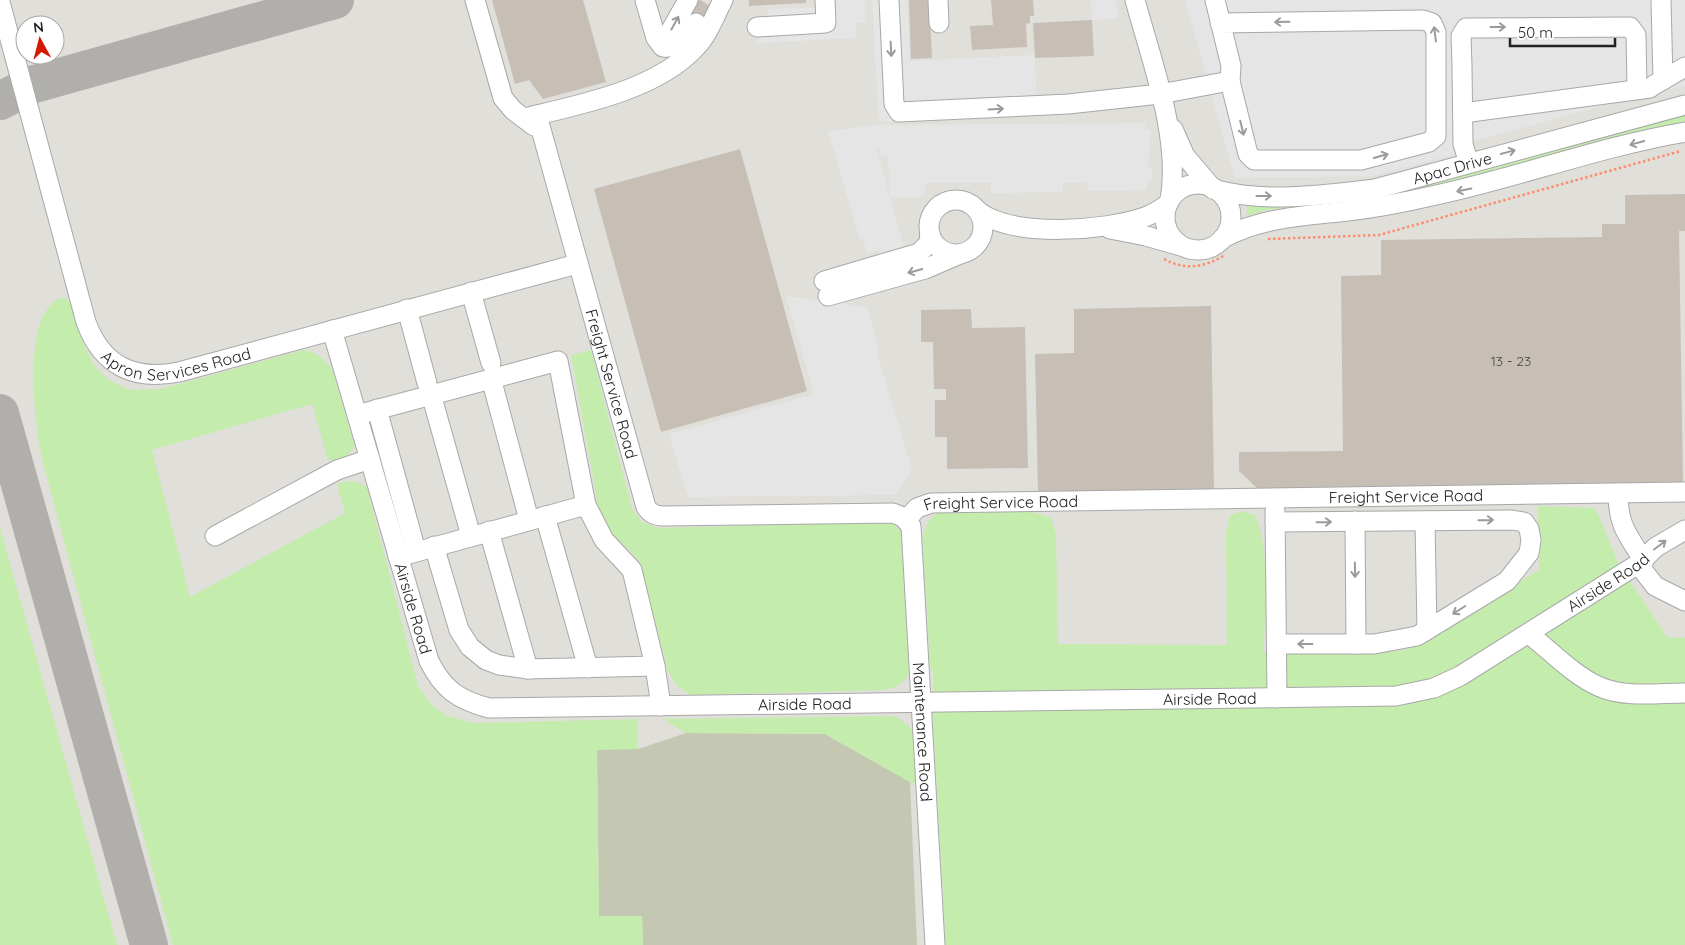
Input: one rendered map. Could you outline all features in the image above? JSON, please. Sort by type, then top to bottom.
[{"type":"street","points":[[476,0],[503,98],[513,110],[531,116],[621,92],[674,66],[698,45],[723,0]]},
{"type":"street","points":[[645,0],[656,38],[662,46],[672,47],[686,40],[709,0]]},
{"type":"street","points":[[662,46],[688,0]]},
{"type":"street","points":[[757,27],[826,23],[825,0]]},
{"type":"street","points":[[889,0],[894,104],[896,111],[904,113],[1068,104],[1160,94],[1230,81]]},
{"type":"street","points":[[938,0],[939,23]]},
{"type":"street","points":[[1135,0],[1166,115],[1172,168],[1169,202],[1165,215],[1167,229],[1175,241],[1187,248]]},
{"type":"street","points":[[1215,0],[1220,23],[1231,66],[1230,81],[1248,154],[1254,160],[1370,159],[1429,142],[1436,136],[1436,32],[1432,23],[1423,20],[1220,23]]},
{"type":"street","points":[[1650,86],[1661,0]]},
{"type":"street","name":"Apron Services Road","points":[[0,2],[86,322],[91,335],[105,355],[113,362],[134,372],[163,375],[577,264]]},
{"type":"street","points":[[1469,163],[1464,144],[1461,36],[1466,28],[1627,26],[1633,29],[1636,35],[1636,59],[1650,86],[1656,111]]},
{"type":"street","points":[[1463,113],[1650,86],[1685,67]]},
{"type":"street","name":"Apac Drive","points":[[1214,190],[1250,196],[1333,194],[1375,189],[1656,111],[1685,105]]},
{"type":"street","points":[[1034,228],[1006,224],[988,218],[969,204],[958,200],[942,204],[931,217],[927,247],[919,253],[826,289],[925,268],[1006,232],[1034,228],[1092,227],[1132,232],[1187,248],[1204,250],[1214,246],[1223,238],[1230,223],[1230,212],[1226,202],[1186,156],[1166,115]]},
{"type":"street","name":"Freight Service Road","points":[[531,116],[542,138],[646,507],[653,515],[893,513],[906,520],[917,508],[930,503],[1685,492]]},
{"type":"street","name":"Apac Drive","points":[[1223,238],[1243,229],[1279,218],[1384,206],[1433,196],[1478,186],[1642,141],[1685,132]]},
{"type":"street","points":[[1092,227],[1145,216],[1169,202],[1178,192],[1189,186],[1202,185],[1214,190]]},
{"type":"street","points":[[930,233],[941,250],[953,254],[967,250],[982,232],[982,221],[978,211]]},
{"type":"street","points":[[471,292],[491,371],[537,518],[588,668]]},
{"type":"street","points":[[407,309],[471,536]]},
{"type":"street","name":"Airside Road","points":[[332,330],[429,661],[442,684],[462,699],[489,708],[1396,696],[1426,690],[1460,676],[1641,563],[1656,547],[1685,530]]},
{"type":"street","points":[[357,415],[429,389],[491,371],[558,361],[586,505],[604,540],[632,570],[655,666],[661,706]]},
{"type":"street","points":[[377,409],[425,549],[455,620],[463,638],[486,660],[499,665],[528,669],[655,666]]},
{"type":"street","points":[[215,536],[337,470],[370,460]]},
{"type":"street","points":[[1618,493],[1618,510],[1622,525],[1651,583],[1680,597]]},
{"type":"street","points":[[1275,498],[1277,698]]},
{"type":"street","points":[[398,557],[586,505]]},
{"type":"street","name":"Maintenance Road","points":[[906,520],[912,529],[936,945]]},
{"type":"street","points":[[1275,522],[1512,520],[1524,522],[1529,529],[1531,540],[1529,553],[1506,581],[1417,636],[1397,641],[1356,644],[1277,644]]},
{"type":"street","points":[[1425,521],[1427,630]]},
{"type":"street","points":[[1355,522],[1356,644]]},
{"type":"street","points":[[489,531],[528,669]]},
{"type":"street","points":[[1529,634],[1577,673],[1601,688],[1629,693],[1685,693]]},
{"type":"shaded area","points":[[0,0],[1685,0],[1685,945],[0,945]]},
{"type":"shaded area","points":[[817,0],[865,0],[866,23],[856,23],[856,38],[758,43],[757,18],[768,18],[768,9],[818,7]]},
{"type":"shaded area","points":[[872,0],[907,0],[910,61],[1035,55],[1037,115],[879,122]]},
{"type":"shaded area","points":[[1091,0],[1116,0],[1118,18],[1092,20]]},
{"type":"shaded area","points":[[1185,0],[1685,0],[1685,86],[1651,92],[1471,142],[1455,129],[1456,154],[1373,176],[1235,178]]},
{"type":"shaded area","points":[[1145,123],[1145,130],[1151,130],[1148,168],[1152,168],[1151,180],[1147,181],[1147,190],[1088,191],[1087,182],[1063,183],[1063,192],[991,193],[991,183],[925,183],[924,197],[890,197],[888,157],[880,156],[879,147],[876,147],[904,248],[880,255],[878,250],[867,253],[863,239],[860,240],[828,131],[876,125]]},
{"type":"shaded area","points":[[786,296],[867,307],[879,349],[876,350],[912,470],[895,495],[688,497],[669,434],[814,394]]},
{"type":"shaded area","points":[[686,733],[825,734],[910,782],[917,945],[643,945],[642,916],[599,916],[597,749],[638,749]]},
{"type":"green space","points":[[1685,113],[1685,124],[1450,185],[1365,200],[1266,210],[1247,216],[1247,205],[1317,202]]},
{"type":"green space","points":[[60,298],[65,298],[74,306],[85,347],[94,366],[109,380],[129,390],[161,389],[303,350],[320,356],[326,362],[332,369],[355,447],[343,460],[328,460],[312,404],[152,450],[190,597],[345,513],[337,484],[353,481],[367,487],[418,686],[431,704],[445,715],[473,723],[637,719],[638,749],[597,750],[599,916],[642,916],[643,945],[173,945],[40,447],[34,400],[35,349],[39,326],[47,309]]},
{"type":"green space","points":[[591,350],[632,509],[643,523],[659,528],[889,522],[896,526],[906,538],[912,669],[904,681],[893,688],[883,690],[691,695],[676,685],[668,671],[640,564],[632,553],[601,522],[571,355]]},
{"type":"green space","points":[[1538,506],[1593,508],[1598,514],[1619,565],[1667,637],[1685,638],[1685,945],[946,945],[933,721],[933,674],[930,665],[923,540],[928,523],[936,513],[940,511],[1030,511],[1051,518],[1056,535],[1058,644],[1227,645],[1226,532],[1230,515],[1242,511],[1254,515],[1260,528],[1263,544],[1266,581],[1264,652],[1389,652],[1404,650],[1417,644],[1539,570]]},
{"type":"green space","points":[[0,528],[117,945],[0,945]]},
{"type":"green space","points":[[897,717],[915,731],[918,784],[910,782],[825,734],[686,733],[663,719]]},
{"type":"building","points":[[492,0],[583,0],[606,82],[543,99],[529,80],[515,84]]},
{"type":"building","points":[[677,0],[700,0],[726,15],[716,34],[672,9]]},
{"type":"building","points":[[749,0],[806,0],[806,3],[749,6]]},
{"type":"building","points":[[909,0],[929,0],[932,58],[911,59]]},
{"type":"building","points":[[991,0],[1033,0],[1034,16],[1030,16],[1030,23],[1026,24],[1027,47],[972,50],[970,26],[993,25]]},
{"type":"building","points":[[1092,20],[1094,56],[1035,58],[1033,23]]},
{"type":"building","points":[[740,149],[807,391],[661,432],[594,189]]},
{"type":"building","points":[[1685,194],[1685,231],[1679,231],[1683,483],[1258,489],[1239,471],[1239,452],[1343,451],[1341,276],[1381,275],[1381,240],[1602,237],[1602,224],[1625,224],[1625,195]]},
{"type":"building","points":[[1211,306],[1214,489],[1038,492],[1035,354],[1074,353],[1074,309]]},
{"type":"building","points":[[971,309],[972,328],[1025,327],[1028,468],[947,469],[947,437],[935,437],[935,400],[946,400],[946,389],[934,389],[933,342],[921,342],[921,310]]},
{"type":"taxiway","points":[[0,101],[31,85],[335,0]]},
{"type":"taxiway","points":[[0,413],[149,945]]}]
